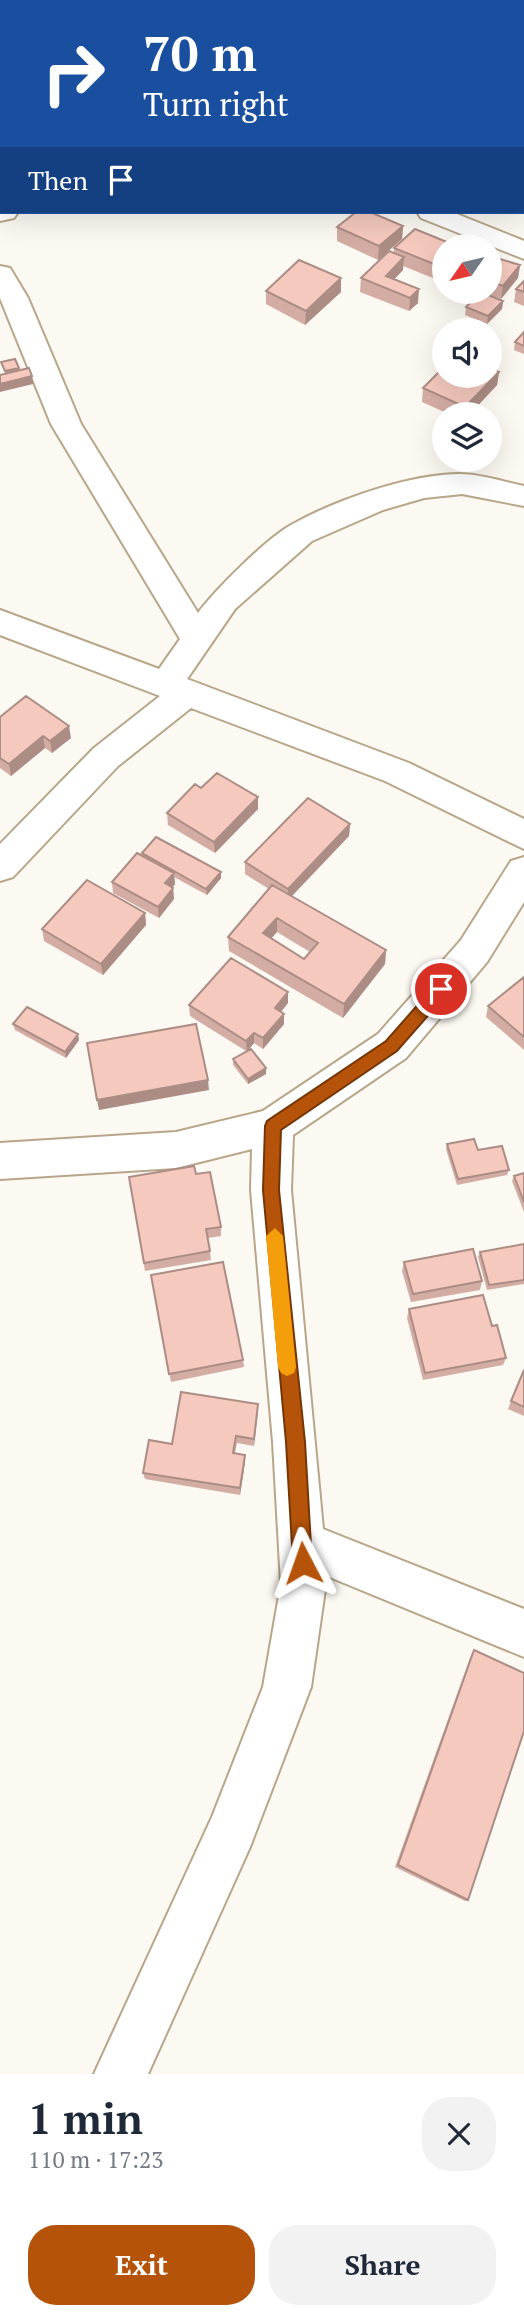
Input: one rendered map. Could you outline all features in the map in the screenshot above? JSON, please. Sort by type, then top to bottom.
[{"type":"street","points":[[435,214],[524,251]]},
{"type":"street","points":[[0,274],[14,298],[66,424],[197,639]]},
{"type":"street","points":[[0,867],[176,689],[197,639],[224,601],[301,533],[373,502],[424,488],[463,484],[524,496]]},
{"type":"street","points":[[0,622],[397,772],[524,835]]},
{"type":"street","points":[[0,1161],[176,1150],[273,1126],[392,1046],[474,951],[524,871]]},
{"type":"street","points":[[121,2074],[232,1829],[287,1687],[304,1584],[295,1442],[271,1190],[273,1126]]},
{"type":"street","points":[[302,1543],[524,1633]]},
{"type":"building","points":[[353,214],[375,214],[403,226],[379,246],[337,227]]},
{"type":"building","points":[[415,229],[432,236],[432,263],[394,248]]},
{"type":"building","points":[[389,251],[404,257],[386,276],[419,289],[410,298],[361,278]]},
{"type":"building","points":[[299,260],[341,278],[306,311],[266,291]]},
{"type":"building","points":[[502,260],[520,265],[503,286]]},
{"type":"building","points":[[524,281],[524,292],[516,289]]},
{"type":"building","points":[[469,304],[500,304],[488,316],[466,307]]},
{"type":"building","points":[[524,332],[524,346],[515,342]]},
{"type":"building","points":[[15,359],[19,368],[5,371],[1,362]]},
{"type":"building","points":[[29,368],[32,376],[0,384],[0,375]]},
{"type":"building","points":[[432,379],[432,388],[483,388],[470,402],[454,402],[423,388]]},
{"type":"building","points":[[26,696],[69,726],[50,741],[43,736],[9,764],[0,758],[0,717]]},
{"type":"building","points":[[217,773],[258,797],[214,842],[167,813],[195,784],[201,788]]},
{"type":"building","points":[[308,798],[350,824],[288,889],[245,862]]},
{"type":"building","points":[[156,837],[221,872],[206,889],[142,853]]},
{"type":"building","points":[[137,853],[174,873],[165,883],[173,888],[158,907],[112,882]]},
{"type":"building","points":[[87,880],[145,913],[101,964],[42,929]]},
{"type":"building","points":[[272,885],[386,950],[344,1004],[228,937]],"holes":[[[277,918],[318,943],[304,959],[263,933]]]},
{"type":"building","points":[[231,958],[288,992],[275,1008],[284,1014],[263,1038],[254,1033],[246,1041],[189,1005]]},
{"type":"building","points":[[524,977],[524,1037],[488,1006]]},
{"type":"building","points":[[27,1007],[78,1034],[65,1052],[13,1024]]},
{"type":"building","points":[[196,1024],[208,1080],[97,1100],[87,1043]]},
{"type":"building","points":[[251,1049],[266,1068],[248,1079],[233,1059]]},
{"type":"building","points":[[474,1139],[478,1150],[502,1146],[509,1170],[458,1179],[447,1144]]},
{"type":"building","points":[[194,1166],[196,1174],[210,1172],[221,1227],[206,1229],[210,1251],[144,1263],[129,1177]]},
{"type":"building","points":[[524,1173],[524,1202],[514,1176]]},
{"type":"building","points":[[524,1244],[524,1280],[489,1285],[480,1252]]},
{"type":"building","points":[[473,1249],[482,1281],[413,1294],[404,1262]]},
{"type":"building","points":[[223,1262],[243,1360],[169,1374],[151,1275]]},
{"type":"building","points":[[483,1295],[492,1326],[497,1325],[506,1358],[425,1373],[409,1309]]},
{"type":"building","points":[[524,1370],[524,1407],[511,1401]]},
{"type":"building","points":[[181,1392],[258,1404],[254,1439],[236,1436],[233,1453],[245,1455],[240,1488],[143,1473],[149,1440],[172,1444]]},
{"type":"building","points":[[474,1650],[524,1673],[524,1731],[468,1900],[398,1865]]},
{"type":"slow traffic","points":[[275,1236],[287,1367]]},
{"type":"route","points":[[303,1563],[295,1442],[271,1190],[273,1126],[392,1046],[441,989]]}]
